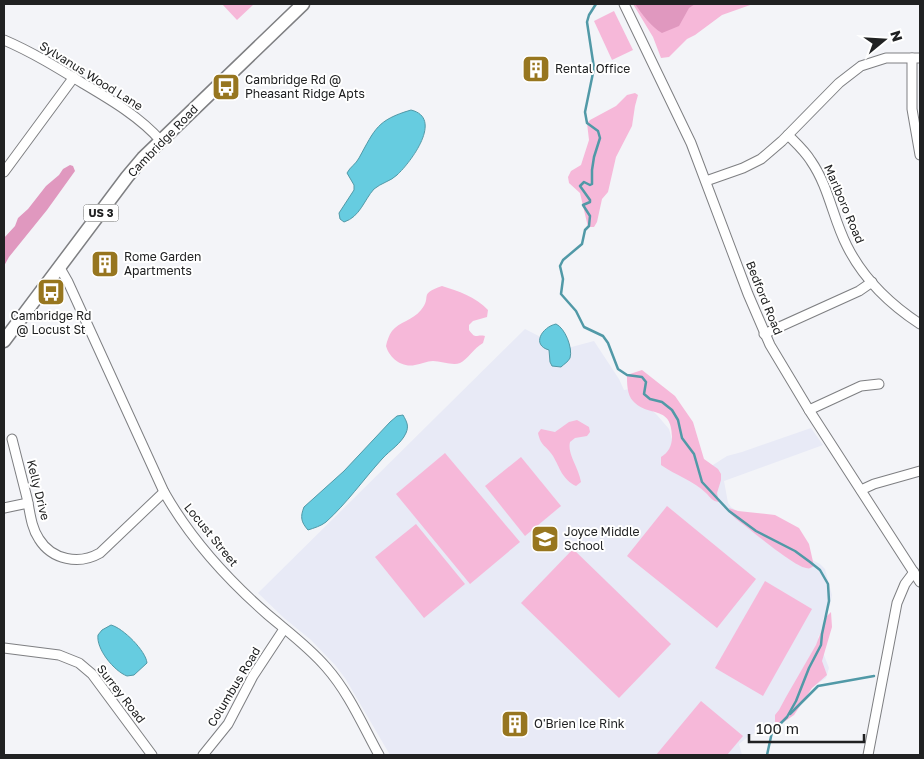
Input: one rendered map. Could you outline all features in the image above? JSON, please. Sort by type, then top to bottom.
[{"type":"highway","name":"Cambridge Road","points":[[4,341],[127,177],[161,141],[303,4]]},
{"type":"street","name":"Bedford Road","points":[[624,4],[685,129],[764,334],[777,359],[809,410],[920,582]]},
{"type":"street","name":"Sylvanus Wood Lane","points":[[4,40],[74,77],[143,123],[161,141]]},
{"type":"street","points":[[706,181],[756,162],[788,135],[839,82],[856,69],[878,60],[894,58],[916,58],[912,109],[920,155]]},
{"type":"street","points":[[4,172],[74,77]]},
{"type":"street","name":"Marlboro Road","points":[[788,135],[813,164],[827,194],[845,243],[872,282],[892,303],[920,324]]},
{"type":"street","name":"Locust Street","points":[[60,268],[164,492],[188,530],[216,563],[252,600],[316,656],[332,674],[348,698],[379,755]]},
{"type":"street","points":[[764,334],[859,291],[872,282]]},
{"type":"street","points":[[809,410],[861,386],[879,384]]},
{"type":"street","name":"Kelly Drive","points":[[12,439],[34,528],[46,547],[61,557],[79,560],[100,553],[164,492]]},
{"type":"street","points":[[861,490],[876,483],[920,470]]},
{"type":"street","points":[[4,508],[28,503]]},
{"type":"street","points":[[868,755],[897,602],[904,585],[914,572]]},
{"type":"street","name":"Columbus Road","points":[[203,755],[228,724],[256,672],[284,629]]},
{"type":"street","name":"Surrey Road","points":[[4,648],[59,655],[73,660],[84,667],[105,691],[152,755]]},
{"type":"shaded area","points":[[222,4],[254,4],[237,20]]},
{"type":"shaded area","points":[[633,4],[753,4],[722,15],[687,39],[669,57],[661,58],[653,37]]},
{"type":"shaded area","points":[[635,4],[695,4],[689,8],[679,26],[662,33],[650,24]]},
{"type":"shaded area","points":[[614,11],[633,50],[612,60],[594,21]]},
{"type":"shaded area","points":[[635,93],[638,95],[632,126],[616,157],[608,192],[602,199],[597,222],[594,227],[588,227],[580,193],[569,183],[568,177],[571,171],[581,165],[589,140],[587,123],[616,106],[627,95]]},
{"type":"shaded area","points":[[70,165],[73,166],[75,171],[4,266],[4,238],[15,226],[18,218],[28,209],[46,186],[63,169]]},
{"type":"shaded area","points":[[442,286],[472,298],[488,310],[487,317],[473,321],[469,325],[469,330],[473,335],[485,336],[483,343],[457,364],[428,361],[415,365],[405,365],[396,361],[386,346],[390,334],[398,325],[421,310],[430,292]]},
{"type":"shaded area","name":"Joyce Middle School","points":[[525,329],[564,349],[594,341],[624,390],[630,389],[657,415],[669,429],[673,443],[699,474],[727,456],[811,428],[823,445],[724,481],[728,503],[731,507],[825,569],[832,595],[830,605],[823,619],[823,629],[818,637],[829,668],[826,678],[808,690],[777,722],[749,736],[739,744],[742,755],[390,755],[345,678],[335,665],[311,640],[258,593]]},
{"type":"shaded area","points":[[642,370],[675,396],[693,422],[704,459],[718,469],[721,474],[717,493],[719,502],[713,500],[696,485],[661,465],[661,457],[669,449],[672,440],[671,427],[668,420],[658,413],[639,406],[631,398],[628,389],[627,375]]},
{"type":"shaded area","points":[[577,420],[589,427],[590,432],[587,436],[575,438],[570,442],[570,451],[581,482],[576,486],[564,477],[553,456],[542,444],[538,433],[541,429],[555,432],[569,422]]},
{"type":"shaded area","points":[[445,453],[520,542],[470,584],[396,494]]},
{"type":"shaded area","points":[[521,457],[561,506],[525,536],[485,486]]},
{"type":"shaded area","points":[[667,506],[756,579],[717,628],[627,556]]},
{"type":"shaded area","points":[[729,508],[738,511],[775,515],[799,528],[809,544],[814,566],[806,568],[792,561],[736,519],[731,514]]},
{"type":"shaded area","points":[[416,524],[465,584],[424,618],[375,557]]},
{"type":"shaded area","points":[[573,549],[671,644],[619,698],[521,603]]},
{"type":"shaded area","points":[[765,581],[812,609],[763,696],[715,668]]},
{"type":"shaded area","points":[[831,612],[832,627],[822,661],[827,675],[812,688],[794,715],[778,726],[775,723],[775,715],[816,645],[827,616]]},
{"type":"shaded area","points":[[701,701],[743,736],[727,755],[656,755]]},
{"type":"water","points":[[411,110],[420,115],[425,122],[422,141],[403,169],[392,179],[374,189],[358,212],[344,222],[340,219],[339,213],[354,190],[354,185],[347,173],[348,171],[358,160],[378,127],[391,118]]},
{"type":"water","points":[[556,324],[565,334],[571,354],[567,362],[561,367],[552,366],[549,350],[544,348],[540,340],[546,329]]},
{"type":"water","points":[[403,415],[407,428],[401,440],[382,459],[334,515],[324,523],[308,530],[302,519],[304,507],[344,471],[390,422],[397,416]]},
{"type":"water","points":[[111,625],[122,631],[133,641],[146,658],[147,663],[134,675],[127,676],[112,665],[100,647],[98,635],[102,630]]},
{"type":"waterway","points":[[596,4],[587,22],[594,68],[585,112],[587,123],[598,131],[600,138],[594,157],[592,184],[584,182],[580,186],[590,200],[590,202],[583,205],[590,216],[589,226],[585,230],[582,244],[563,260],[560,266],[563,279],[561,294],[576,311],[584,327],[603,336],[608,343],[618,369],[627,375],[642,377],[646,382],[644,394],[650,399],[662,402],[672,410],[678,420],[682,438],[694,454],[702,482],[729,511],[756,531],[795,551],[820,570],[828,584],[829,601],[821,645],[809,668],[796,701],[787,717],[780,724]]},
{"type":"waterway","points":[[790,714],[818,686],[874,676]]},
{"type":"waterway","points":[[767,755],[772,732],[781,723]]},
{"type":"place","name":"Rental Office","points":[[536,69]]},
{"type":"place","name":"Cambridge Rd @ Pheasant Ridge Apts","points":[[226,87]]},
{"type":"place","name":"Rome Garden Apartments","points":[[105,264]]},
{"type":"place","name":"Cambridge Rd @ Locust St","points":[[51,292]]},
{"type":"place","name":"Joyce Middle School","points":[[545,539]]},
{"type":"place","name":"O'Brien Ice Rink","points":[[515,724]]}]
